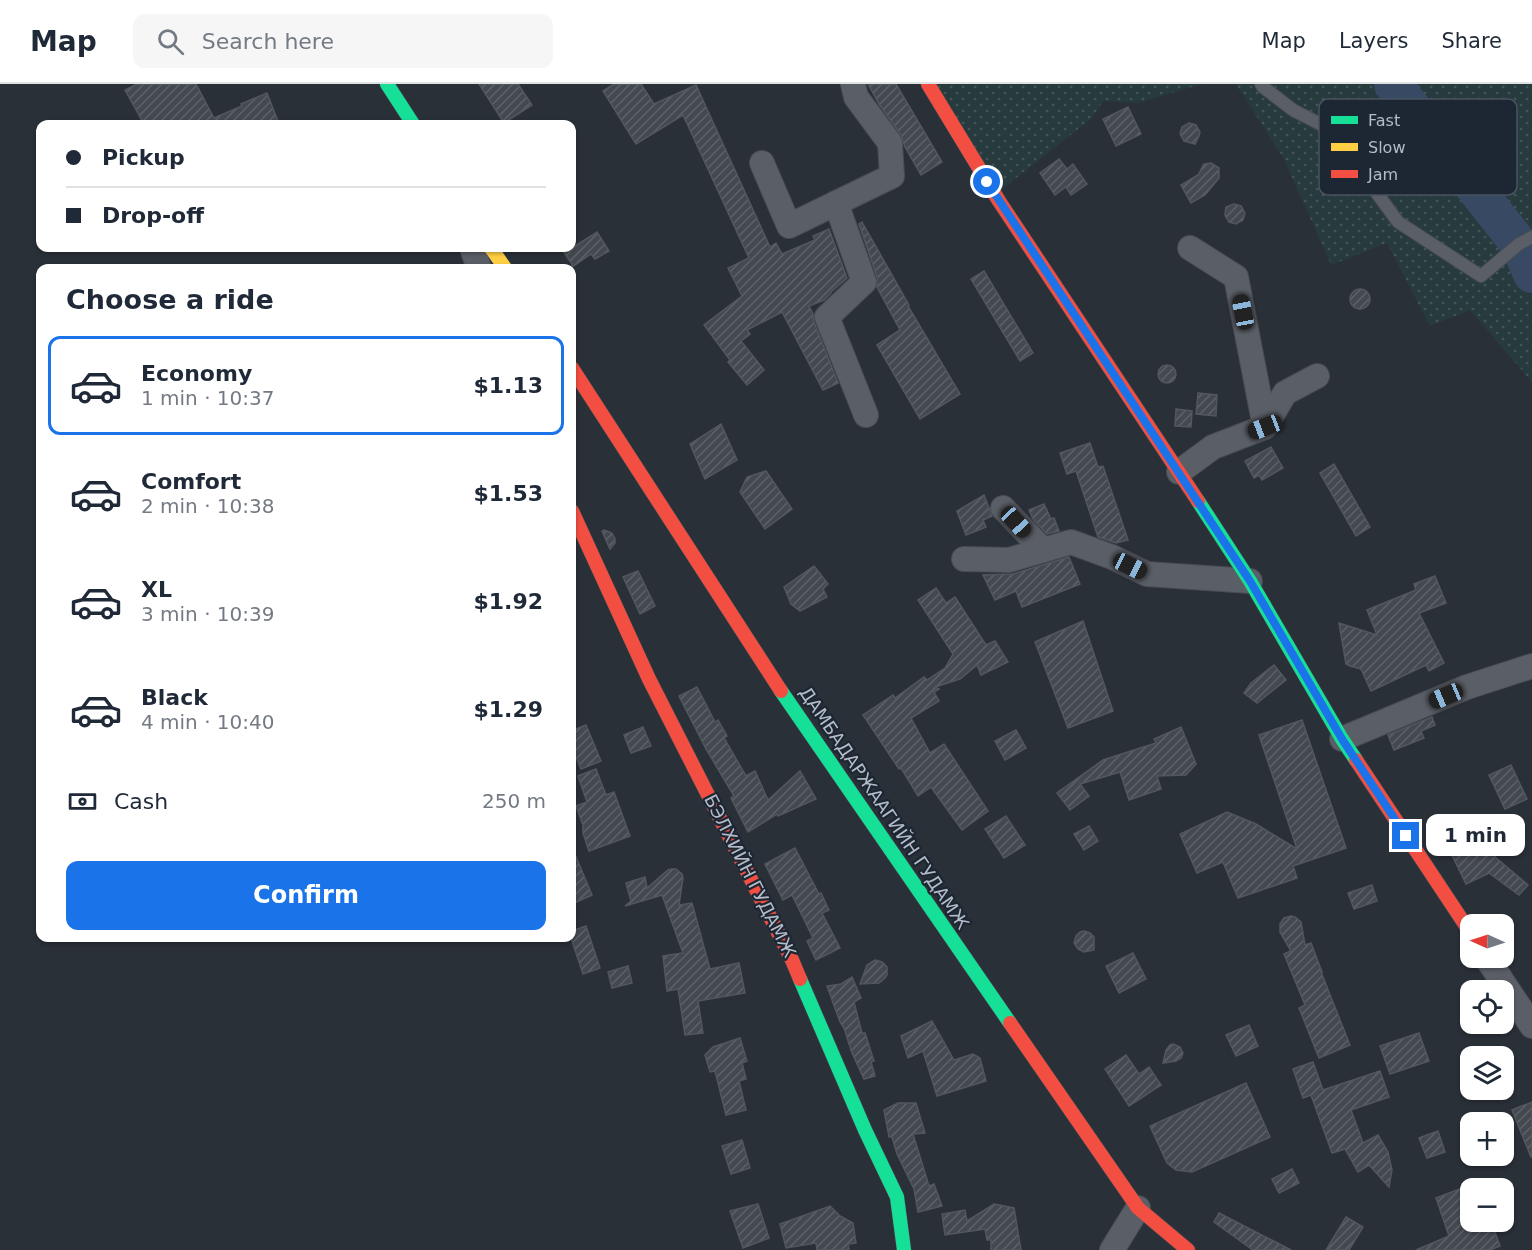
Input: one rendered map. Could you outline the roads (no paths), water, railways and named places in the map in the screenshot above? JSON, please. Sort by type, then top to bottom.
[{"type":"street","points":[[387,84],[410,120]]},
{"type":"street","points":[[762,163],[789,226],[892,176],[890,143],[856,97],[852,84]]},
{"type":"street","points":[[927,84],[999,201],[1250,581],[1342,739],[1460,917]]},
{"type":"street","points":[[836,203],[864,282],[827,317],[866,415]]},
{"type":"street","points":[[1190,248],[1236,277],[1265,427]]},
{"type":"street","name":"ДАМБАДАРЖААГИЙН ГУДАМЖ","points":[[576,374],[798,717],[1138,1208],[1188,1250]]},
{"type":"street","points":[[1179,472],[1213,447],[1265,427],[1285,393],[1317,376]]},
{"type":"street","points":[[1003,508],[1043,550]]},
{"type":"street","name":"БЭЛХИЙН ГУДАМЖ","points":[[576,520],[649,679],[792,960],[865,1130],[897,1197],[904,1250]]},
{"type":"street","points":[[964,559],[1009,560],[1071,542],[1147,574],[1250,581]]},
{"type":"street","points":[[1342,739],[1467,687],[1532,666]]},
{"type":"street","points":[[1493,968],[1532,1026]]},
{"type":"street","points":[[1112,1250],[1138,1208]]},
{"type":"lane","points":[[1261,84],[1293,110],[1319,123]]},
{"type":"lane","points":[[1378,195],[1398,222],[1481,276],[1519,244],[1532,237]]},
{"type":"waterway","points":[[1393,84],[1405,99]]},
{"type":"waterway","points":[[1480,195],[1519,244],[1532,274]]}]
